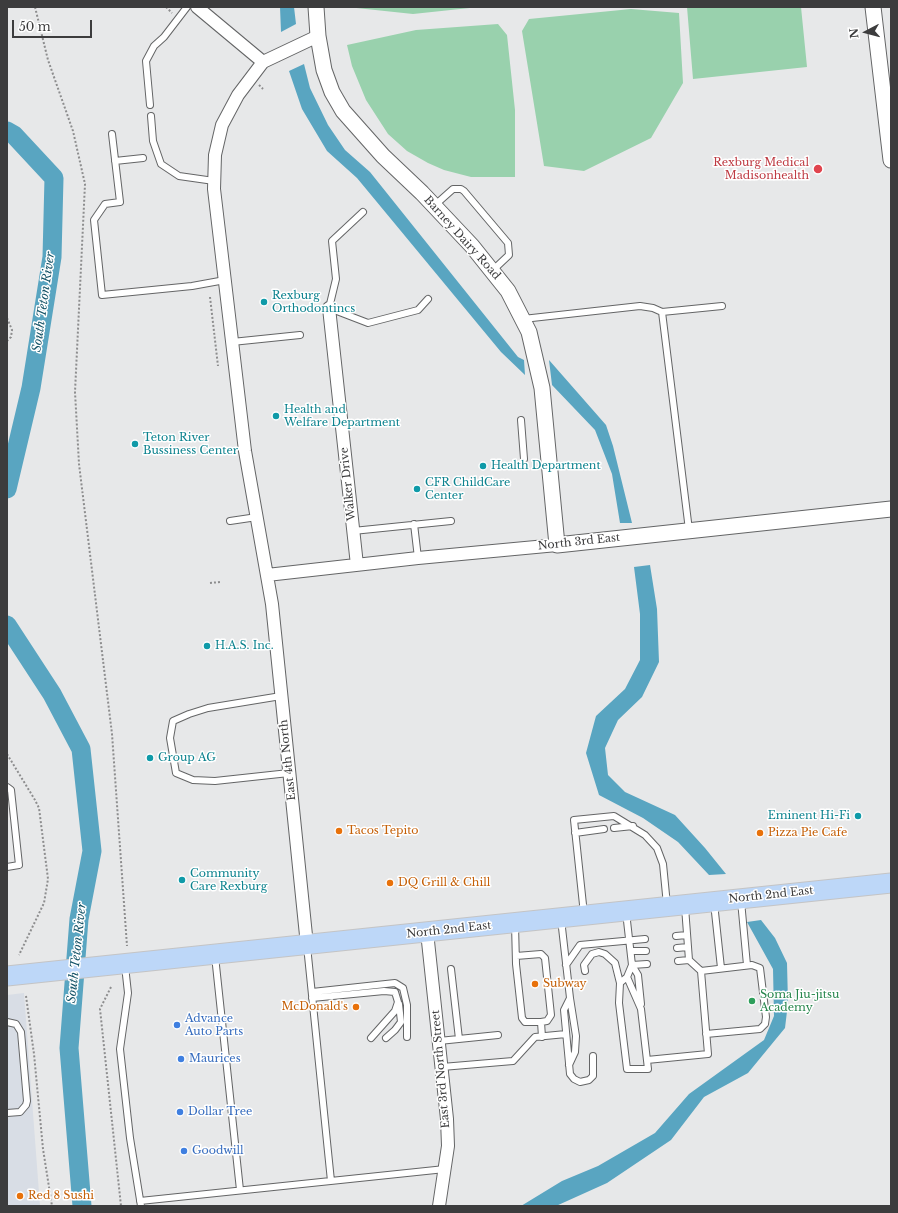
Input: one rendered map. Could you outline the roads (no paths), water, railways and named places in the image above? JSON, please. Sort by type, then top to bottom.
[{"type":"main road","name":"North 2nd East","points":[[7,976],[94,967],[126,955],[215,954],[891,883]]},
{"type":"street","points":[[197,7],[263,62],[318,36]]},
{"type":"street","name":"Barney Dairy Road","points":[[316,7],[318,36],[324,70],[332,92],[343,111],[383,156],[434,206],[492,271],[508,291],[529,332],[542,388],[557,545]]},
{"type":"street","points":[[873,7],[884,112],[890,136],[891,160]]},
{"type":"street","name":"East 4th North","points":[[263,62],[238,95],[222,125],[215,155],[214,181],[245,451],[272,604],[307,945]]},
{"type":"street","name":"Walker Drive","points":[[329,308],[357,565]]},
{"type":"street","name":"North 3rd East","points":[[267,575],[891,509]]},
{"type":"street","name":"East 3rd North Street","points":[[427,932],[442,1067],[447,1133],[445,1169],[439,1206]]},
{"type":"lane","points":[[150,105],[146,61],[154,46],[164,37],[187,7]]},
{"type":"lane","points":[[151,116],[154,141],[161,164],[179,176],[214,181]]},
{"type":"lane","points":[[112,134],[120,202],[105,204],[94,220],[102,295],[192,286],[225,280]]},
{"type":"lane","points":[[115,161],[143,158]]},
{"type":"lane","points":[[434,206],[453,189],[461,189],[464,191],[508,243],[510,248],[507,259],[492,271]]},
{"type":"lane","points":[[363,212],[332,241],[336,279],[329,308],[368,322],[418,310],[428,299]]},
{"type":"lane","points":[[523,319],[640,306],[653,308],[662,312],[722,306]]},
{"type":"lane","points":[[662,312],[689,531]]},
{"type":"lane","points":[[232,342],[300,335]]},
{"type":"lane","points":[[521,420],[524,460]]},
{"type":"lane","points":[[230,521],[257,516]]},
{"type":"lane","points":[[354,531],[451,521]]},
{"type":"lane","points":[[414,524],[418,558]]},
{"type":"lane","points":[[281,696],[208,708],[189,714],[173,721],[170,738],[176,773],[193,780],[215,781],[289,773]]},
{"type":"lane","points":[[7,787],[11,790],[19,866],[7,867]]},
{"type":"lane","points":[[584,915],[574,820],[614,816],[633,826],[645,835],[657,848],[687,935],[689,960],[701,971],[708,1054],[647,1060]]},
{"type":"lane","points":[[614,828],[633,826]]},
{"type":"lane","points":[[575,832],[604,829]]},
{"type":"lane","points":[[741,899],[747,966]]},
{"type":"lane","points":[[714,901],[721,968]]},
{"type":"lane","points":[[585,971],[584,965],[592,954],[599,952],[605,954],[615,963],[620,983],[619,1003],[627,1070],[648,1069],[638,975],[632,966],[626,911]]},
{"type":"lane","points":[[561,918],[576,1036],[575,1052],[569,1065]]},
{"type":"lane","points":[[514,923],[516,956],[522,1018],[525,1022],[547,1021],[551,1014],[545,958],[541,954],[516,956]]},
{"type":"lane","points":[[676,936],[687,935]]},
{"type":"lane","points":[[566,965],[580,945],[645,939]]},
{"type":"lane","points":[[307,945],[331,1181]]},
{"type":"lane","points":[[677,948],[688,947]]},
{"type":"lane","points":[[631,951],[646,951]]},
{"type":"lane","points":[[215,954],[240,1190]]},
{"type":"lane","points":[[126,955],[128,993],[120,1049],[130,1138],[141,1203],[240,1190],[445,1169]]},
{"type":"lane","points":[[678,962],[689,960]]},
{"type":"lane","points":[[632,966],[647,964]]},
{"type":"lane","points":[[701,971],[752,965],[760,968],[766,1017],[765,1024],[760,1029],[706,1034]]},
{"type":"lane","points":[[620,983],[626,977],[632,966]]},
{"type":"lane","points":[[451,969],[459,1039]]},
{"type":"lane","points":[[626,977],[641,1009]]},
{"type":"lane","points":[[312,995],[395,983],[403,988],[407,1005],[407,1037]]},
{"type":"lane","points":[[312,995],[384,991],[395,992],[401,1022],[386,1038]]},
{"type":"lane","points":[[570,998],[564,1010],[570,1074],[574,1080],[580,1082],[589,1080],[593,1076],[593,1056]]},
{"type":"lane","points":[[371,1038],[395,1011],[398,1002]]},
{"type":"lane","points":[[7,1022],[16,1024],[21,1032],[27,1101],[26,1105],[20,1112],[7,1113]]},
{"type":"lane","points":[[541,1022],[542,1036]]},
{"type":"lane","points":[[442,1067],[513,1061],[535,1038],[566,1034]]},
{"type":"lane","points":[[439,1041],[498,1035]]},
{"type":"water","points":[[280,7],[294,7],[296,24],[281,32]]},
{"type":"water","points":[[304,64],[310,88],[328,125],[345,150],[370,172],[518,357],[524,360],[525,375],[501,352],[357,178],[327,151],[302,109],[289,71]]},
{"type":"water","points":[[549,360],[606,425],[613,446],[632,523],[620,523],[612,474],[595,430],[552,385]]},
{"type":"water","points":[[650,565],[657,609],[659,662],[642,697],[618,720],[605,748],[608,775],[625,792],[675,815],[726,874],[709,875],[678,842],[643,818],[599,795],[586,753],[596,716],[625,689],[640,660],[640,614],[634,567]]},
{"type":"water","points":[[761,920],[775,938],[787,963],[788,1003],[785,1028],[748,1073],[704,1097],[671,1140],[607,1183],[556,1206],[521,1206],[562,1181],[598,1166],[655,1133],[689,1094],[764,1040],[774,1016],[773,969],[747,922]]},
{"type":"waterway","name":"South Teton River","points":[[7,131],[14,135],[54,178],[52,257],[31,388],[7,489]]},
{"type":"waterway","name":"South Teton River","points":[[7,625],[52,694],[81,749],[92,851],[79,919],[69,1048],[82,1206]]},
{"type":"place","name":"Rexburg Medical Madisonhealth","points":[[818,169]]},
{"type":"place","name":"Rexburg Orthodontincs","points":[[264,302]]},
{"type":"place","name":"Health and Welfare Department","points":[[276,416]]},
{"type":"place","name":"Teton River Bussiness Center","points":[[135,444]]},
{"type":"place","name":"Health Department","points":[[483,466]]},
{"type":"place","name":"CFR ChildCare Center","points":[[417,489]]},
{"type":"place","name":"H.A.S. Inc.","points":[[207,646]]},
{"type":"place","name":"Group AG","points":[[150,758]]},
{"type":"place","name":"Eminent Hi-Fi","points":[[858,816]]},
{"type":"place","name":"Tacos Tepito","points":[[339,831]]},
{"type":"place","name":"Pizza Pie Cafe","points":[[760,833]]},
{"type":"place","name":"Community Care Rexburg","points":[[182,880]]},
{"type":"place","name":"DQ Grill & Chill","points":[[390,883]]},
{"type":"place","name":"Subway","points":[[535,984]]},
{"type":"place","name":"Soma Jiu-jitsu Academy","points":[[752,1001]]},
{"type":"place","name":"McDonald's","points":[[356,1007]]},
{"type":"place","name":"Advance Auto Parts","points":[[177,1025]]},
{"type":"place","name":"Maurices","points":[[181,1059]]},
{"type":"place","name":"Dollar Tree","points":[[180,1112]]},
{"type":"place","name":"Goodwill","points":[[184,1151]]},
{"type":"place","name":"Red 8 Sushi","points":[[20,1196]]}]
